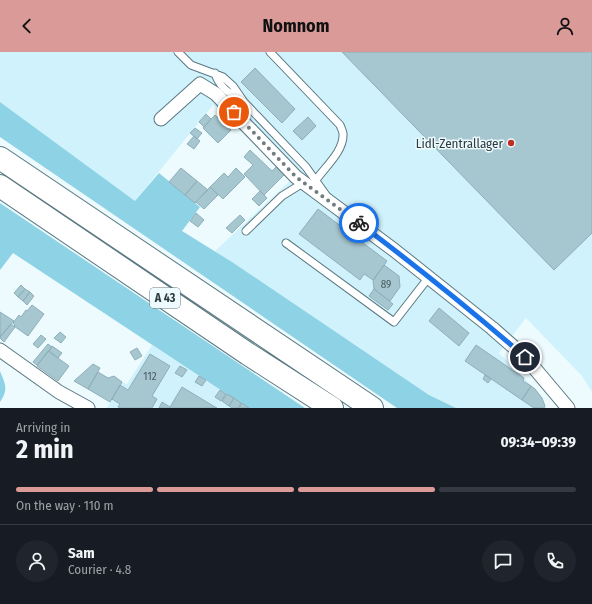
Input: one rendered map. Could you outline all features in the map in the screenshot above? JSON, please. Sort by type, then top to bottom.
[{"type":"highway","name":"A 43","points":[[0,158],[372,408]]},
{"type":"highway","name":"A 43","points":[[0,186],[241,349],[332,408]]},
{"type":"street","points":[[161,119],[200,84],[216,94],[296,177],[309,181],[334,205],[428,277],[492,328],[525,357],[568,408]]},
{"type":"street","points":[[0,350],[60,392],[88,408]]},
{"type":"lane","points":[[178,52],[191,65],[215,73],[218,82],[228,92],[244,102],[306,167],[309,181]]},
{"type":"lane","points":[[246,231],[292,188],[309,181],[339,148],[342,141],[343,133],[340,125],[270,52]]},
{"type":"lane","points":[[286,243],[394,322],[428,277]]},
{"type":"shaded area","points":[[0,52],[592,52],[592,392],[582,376],[526,318],[499,353],[535,389],[542,398],[546,408],[456,408],[429,395],[215,251],[291,180],[213,105],[135,201],[0,102]]},
{"type":"shaded area","points":[[0,102],[135,201],[159,173],[200,207],[182,231],[232,262],[429,395],[456,408],[397,408],[0,137]]},
{"type":"shaded area","points":[[0,203],[305,408],[248,408],[13,253],[0,270]]},
{"type":"shaded area","points":[[152,345],[248,408],[107,408],[122,382],[127,384]]},
{"type":"shaded area","points":[[0,371],[5,383],[5,390],[0,402]]},
{"type":"building","name":"Lidl-Zentrallager","points":[[342,52],[592,52],[592,233],[554,270]]},
{"type":"building","points":[[255,68],[295,109],[282,123],[241,82]]},
{"type":"building","points":[[206,114],[211,119],[204,127],[199,122]]},
{"type":"building","points":[[215,115],[231,130],[218,143],[203,128]]},
{"type":"building","points":[[308,117],[316,126],[302,140],[293,131]]},
{"type":"building","points":[[195,128],[202,133],[197,139],[190,133]]},
{"type":"building","points":[[194,136],[200,141],[194,149],[187,144]]},
{"type":"building","points":[[250,150],[272,171],[277,166],[285,174],[264,195],[244,174],[253,165],[244,157]]},
{"type":"building","points":[[181,168],[197,181],[185,195],[169,182]]},
{"type":"building","points":[[236,168],[245,177],[223,199],[210,187],[224,173],[228,177]]},
{"type":"building","points":[[197,181],[208,190],[195,203],[185,195]]},
{"type":"building","points":[[210,187],[218,195],[204,209],[196,202]]},
{"type":"building","points":[[260,191],[267,198],[259,206],[252,199]]},
{"type":"building","points":[[318,209],[387,261],[373,280],[364,274],[360,280],[299,234]]},
{"type":"building","points":[[196,213],[204,220],[198,227],[190,221]]},
{"type":"building","points":[[240,215],[245,220],[232,233],[226,228]]},
{"type":"building","points":[[384,265],[399,276],[400,287],[390,301],[374,289],[373,281]]},
{"type":"building","points":[[21,285],[25,289],[18,297],[14,293]]},
{"type":"building","points":[[25,289],[30,292],[23,301],[18,297]]},
{"type":"building","points":[[374,289],[393,304],[388,310],[369,296]]},
{"type":"building","points":[[30,292],[34,296],[27,305],[23,301]]},
{"type":"building","points":[[32,305],[44,314],[28,336],[14,326],[15,325],[13,323],[19,315],[21,317]]},
{"type":"building","points":[[439,308],[469,333],[459,346],[429,321]]},
{"type":"building","points":[[0,312],[14,321],[0,337]]},
{"type":"building","points":[[11,324],[15,327],[4,342],[0,337]]},
{"type":"building","points":[[60,332],[66,337],[61,343],[54,338]]},
{"type":"building","points":[[41,335],[46,339],[38,348],[33,344]]},
{"type":"building","points":[[48,344],[52,347],[37,365],[33,362]]},
{"type":"building","points":[[476,345],[524,378],[523,381],[531,386],[522,400],[465,361]]},
{"type":"building","points":[[52,346],[62,353],[58,358],[49,351]]},
{"type":"building","points":[[137,348],[142,356],[135,360],[130,352]]},
{"type":"building","points":[[48,351],[69,366],[58,381],[37,366]]},
{"type":"building","points":[[150,354],[170,366],[152,396],[157,399],[152,408],[118,407],[120,404],[112,399],[120,385],[128,390]]},
{"type":"building","points":[[93,364],[100,368],[88,389],[74,381]]},
{"type":"building","points":[[180,366],[187,370],[182,377],[175,373]]},
{"type":"building","points":[[98,372],[108,378],[114,376],[122,382],[110,402],[88,389]]},
{"type":"building","points":[[485,375],[491,379],[488,383],[483,379]]},
{"type":"building","points":[[199,376],[206,380],[202,386],[195,382]]},
{"type":"building","points":[[531,386],[542,398],[545,406],[544,408],[534,408],[522,400]]},
{"type":"building","points":[[182,387],[217,408],[159,408],[162,402],[170,407]]},
{"type":"building","points":[[220,390],[226,394],[221,401],[215,397]]},
{"type":"building","points":[[227,394],[234,398],[229,406],[222,401]]},
{"type":"building","points":[[234,398],[241,403],[238,408],[232,408],[229,406]]},
{"type":"building","points":[[242,403],[249,408],[239,408]]},
{"type":"way so far","points":[[234,112],[296,177],[359,223]]},
{"type":"place","name":"Lidl-Zentrallager","points":[[511,143]]},
{"type":"route","points":[[359,223],[492,328],[525,357]]}]
